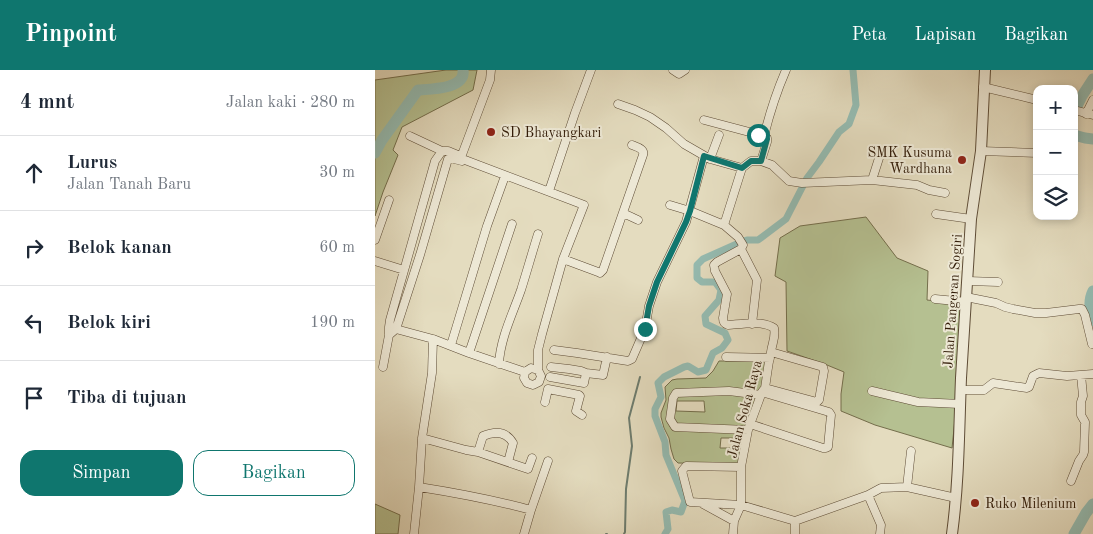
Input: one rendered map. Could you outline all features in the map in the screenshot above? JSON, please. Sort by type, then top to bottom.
[{"type":"street","points":[[462,159],[491,70]]},
{"type":"street","points":[[549,192],[591,70]]},
{"type":"street","points":[[673,70],[679,74],[685,70]]},
{"type":"street","points":[[764,136],[775,97],[786,70]]},
{"type":"street","name":"Jalan Pangeran Sogiri","points":[[952,534],[971,220],[981,150],[985,70]]},
{"type":"street","points":[[983,87],[1033,99]]},
{"type":"street","points":[[1083,113],[1093,100]]},
{"type":"street","points":[[618,104],[650,117],[666,128],[683,144],[707,158],[742,168]]},
{"type":"street","points":[[704,120],[767,138],[761,161]]},
{"type":"street","points":[[554,350],[628,361],[632,359],[645,329],[649,306],[657,282],[686,222],[707,158],[719,135]]},
{"type":"street","points":[[410,136],[442,151],[448,151],[462,159],[584,205],[563,259],[540,342],[538,370],[541,376],[540,379],[536,384],[530,385],[525,381],[525,372]]},
{"type":"street","points":[[563,259],[600,273],[603,270],[644,152],[632,145]]},
{"type":"street","points":[[981,150],[1033,154]]},
{"type":"street","points":[[383,367],[404,270],[435,161],[442,151]]},
{"type":"street","points":[[872,180],[881,152]]},
{"type":"street","points":[[391,330],[420,255],[446,163],[449,158],[462,159]]},
{"type":"street","points":[[724,225],[742,168],[751,161],[761,161],[772,165],[789,181],[805,183],[872,180],[917,185],[929,190],[945,192]]},
{"type":"street","points":[[451,345],[487,226],[505,176]]},
{"type":"street","points":[[375,240],[389,200]]},
{"type":"street","points":[[671,205],[724,225],[738,237],[757,280],[752,324],[728,325],[724,323],[723,318],[727,294],[714,265],[742,247]]},
{"type":"street","points":[[623,213],[638,220]]},
{"type":"street","points":[[937,214],[971,220]]},
{"type":"street","points":[[469,354],[511,224]]},
{"type":"street","points":[[499,364],[508,322],[538,234]]},
{"type":"street","points":[[375,261],[404,270]]},
{"type":"street","points":[[968,281],[998,282]]},
{"type":"street","points":[[935,299],[966,299],[994,302],[1013,309],[1035,313],[1079,308],[1085,314],[1092,344]]},
{"type":"street","name":"Jalan Soka Raya","points":[[741,505],[741,467],[749,427],[763,392],[774,342],[774,328],[768,325],[752,324]]},
{"type":"street","points":[[391,330],[451,345],[469,354],[525,372]]},
{"type":"street","points":[[414,534],[419,487],[421,438],[432,373],[433,340]]},
{"type":"street","points":[[726,358],[771,355],[823,367],[824,371],[818,402],[763,392],[676,393],[673,398],[670,419],[675,427],[749,427],[823,448],[828,447],[831,415],[829,412],[763,392]]},
{"type":"street","points":[[551,368],[604,374],[607,358]]},
{"type":"street","points":[[525,372],[531,368],[538,370]]},
{"type":"street","points":[[550,377],[584,383],[586,373]]},
{"type":"street","points":[[960,390],[984,390],[993,383],[1027,388],[1033,376],[1039,373],[1067,376],[1093,374]]},
{"type":"street","points":[[1071,481],[1084,452],[1085,422],[1081,415],[1083,396],[1081,375]]},
{"type":"street","points":[[576,394],[577,383]]},
{"type":"street","points":[[545,402],[549,389],[576,394],[581,396],[576,411],[582,415]]},
{"type":"street","points":[[872,391],[918,402],[960,404]]},
{"type":"street","points":[[478,452],[483,436],[493,432],[505,434],[513,443],[508,462]]},
{"type":"street","points":[[421,438],[478,452],[528,469],[532,458]]},
{"type":"street","points":[[907,487],[911,451]]},
{"type":"street","points":[[525,534],[548,461]]},
{"type":"street","points":[[741,467],[691,465],[683,468],[682,471],[689,502],[741,505],[795,521],[868,495],[881,488],[907,487],[955,498]]},
{"type":"street","points":[[419,487],[472,496],[531,510]]},
{"type":"street","points":[[868,495],[881,525],[879,534]]},
{"type":"street","points":[[701,503],[734,521]]},
{"type":"street","points":[[733,534],[734,521],[741,505]]},
{"type":"street","points":[[795,521],[795,534]]},
{"type":"green space","points":[[446,70],[477,70],[473,90],[402,127],[393,150],[398,155],[375,216],[375,80]]},
{"type":"green space","points":[[866,217],[897,258],[928,271],[927,300],[967,304],[952,448],[875,425],[841,411],[844,372],[787,351],[786,282],[775,276],[780,238],[800,226]]},
{"type":"green space","points":[[719,361],[767,361],[768,366],[739,463],[678,463],[674,459],[661,417],[666,400],[665,387],[672,380],[706,378]],"holes":[[[677,401],[704,401],[705,412],[676,411]],[[721,438],[741,438],[741,448],[720,448]]]},
{"type":"green space","points":[[375,504],[400,515],[398,534],[375,534]]},
{"type":"waterway","points":[[375,153],[382,140],[418,90],[446,87],[454,84],[459,81],[463,70]]},
{"type":"waterway","points":[[665,534],[668,529],[666,512],[672,510],[681,512],[685,501],[666,455],[665,442],[655,416],[655,409],[661,397],[658,383],[664,377],[684,367],[688,366],[698,372],[706,370],[713,353],[722,348],[728,340],[725,333],[706,324],[705,316],[719,300],[721,290],[715,282],[702,282],[697,278],[697,265],[703,259],[739,243],[747,240],[758,240],[786,219],[807,178],[839,132],[849,124],[856,105],[853,70]]},
{"type":"waterway","points":[[1078,104],[1093,79]]},
{"type":"waterway","points":[[1078,136],[1093,139]]},
{"type":"waterway","points":[[1093,291],[1090,298],[1093,321]]},
{"type":"waterway","points":[[624,534],[626,489],[632,446],[629,418],[640,377]]},
{"type":"waterway","points":[[1074,534],[1093,504]]},
{"type":"place","name":"SD Bhayangkari","points":[[491,132]]},
{"type":"place","name":"SMK Kusuma Wardhana","points":[[962,160]]},
{"type":"place","name":"Ruko Milenium","points":[[975,503]]},
{"type":"route","points":[[645,329],[649,306],[657,282],[690,211],[704,156],[742,168],[751,161],[761,161],[767,138],[758,135]]}]
